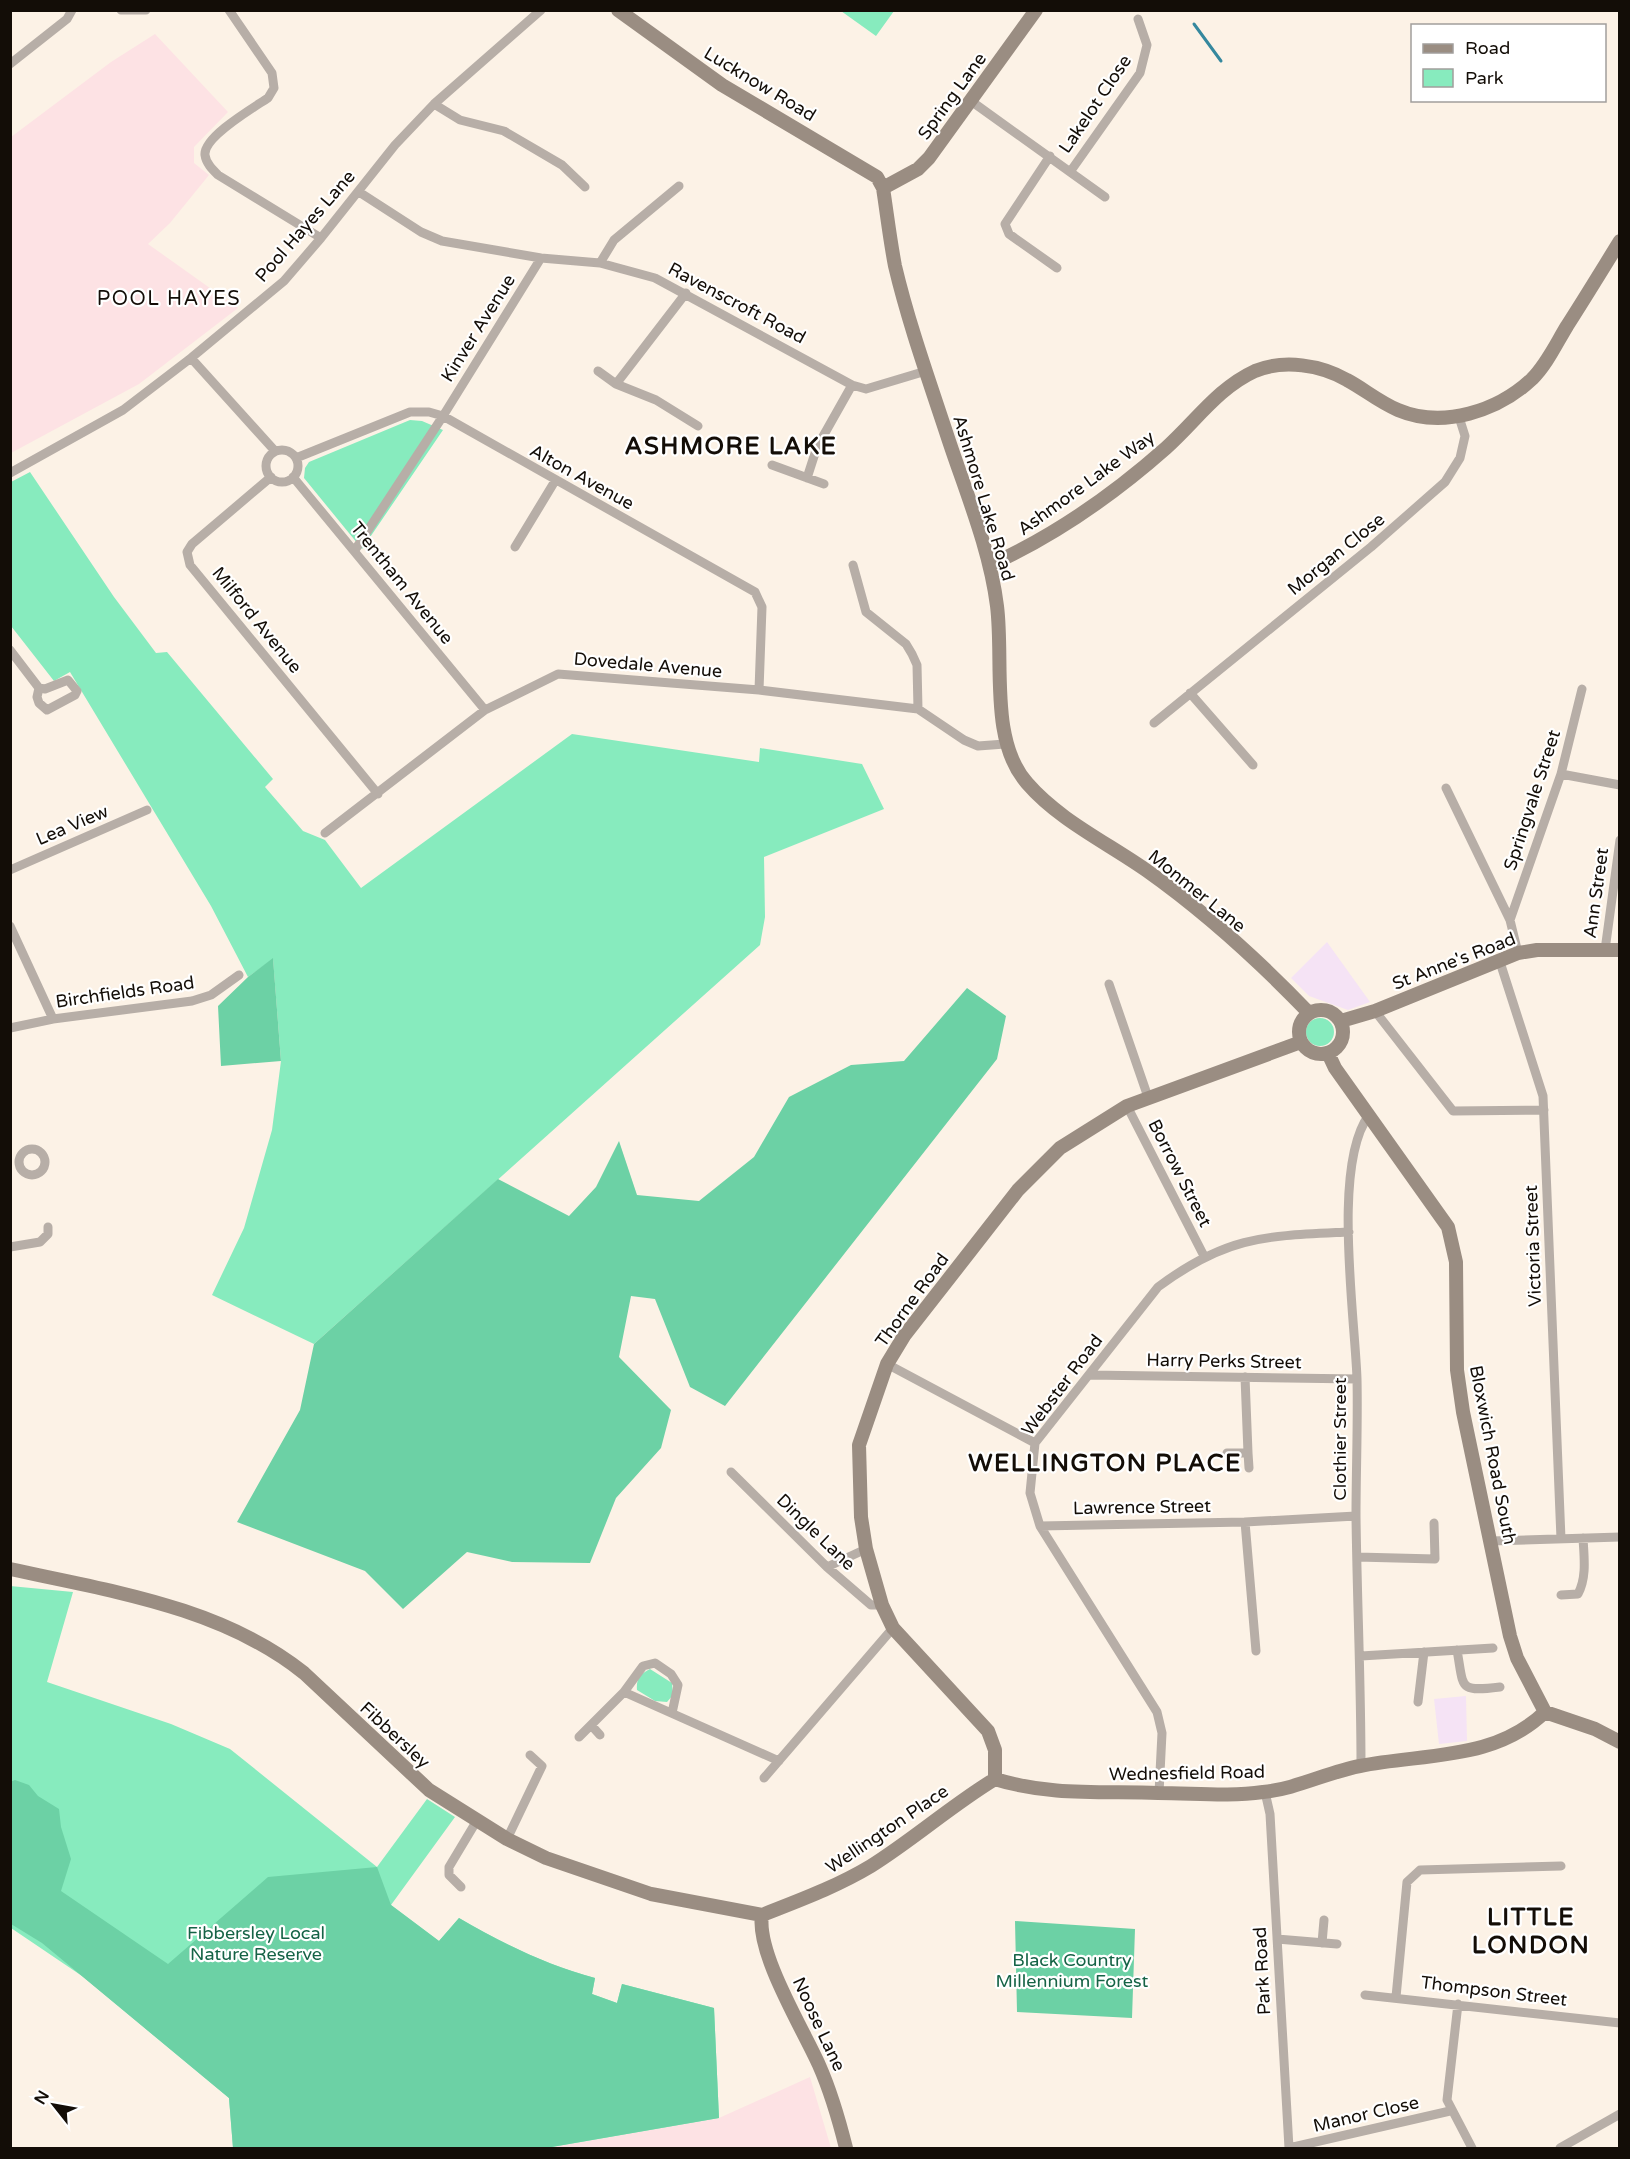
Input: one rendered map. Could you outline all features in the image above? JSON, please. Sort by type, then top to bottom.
[{"type":"street","points":[[10,64],[67,19],[72,10]]},
{"type":"street","points":[[121,10],[146,10]]},
{"type":"street","points":[[229,10],[272,73],[274,88],[268,98],[209,140],[205,153],[209,165],[218,175],[321,238]]},
{"type":"street","name":"Pool Hayes Lane","points":[[10,473],[123,410],[191,358],[284,281],[359,192],[395,145],[434,104],[541,10]]},
{"type":"street","name":"Lucknow Road","points":[[618,10],[722,85],[866,169],[877,177],[883,188]]},
{"type":"street","name":"Spring Lane","points":[[883,188],[918,169],[929,158],[1036,10]]},
{"type":"street","name":"Lakelot Close","points":[[1070,172],[1140,73],[1147,45],[1138,19]]},
{"type":"street","points":[[971,101],[1105,197]]},
{"type":"street","points":[[434,104],[460,120],[504,131],[562,165],[585,188]]},
{"type":"street","points":[[1050,156],[1005,224],[1009,234],[1057,268]]},
{"type":"street","points":[[600,262],[615,240],[679,186]]},
{"type":"street","name":"Ashmore Lake Road","points":[[883,188],[895,266],[926,371],[990,566],[997,606],[1005,744],[1014,765],[1027,783]]},
{"type":"street","name":"Ravenscroft Road","points":[[359,192],[421,232],[442,241],[541,258],[600,262],[655,278],[852,385],[866,389],[926,371]]},
{"type":"street","name":"Ashmore Lake Way","points":[[990,566],[1034,545],[1138,472],[1168,446],[1219,395],[1257,370],[1294,364],[1325,370],[1399,411],[1428,416],[1459,417],[1512,396],[1543,366],[1620,241]]},
{"type":"street","name":"Kinver Avenue","points":[[355,550],[443,416],[541,258]]},
{"type":"street","points":[[616,384],[686,293]]},
{"type":"street","points":[[191,358],[274,451]]},
{"type":"street","points":[[598,371],[616,384],[656,400],[698,426]]},
{"type":"street","points":[[807,478],[817,447],[852,385]]},
{"type":"street","name":"Alton Avenue","points":[[296,458],[410,412],[429,412],[443,416],[755,592],[762,607],[759,690]]},
{"type":"street","name":"Morgan Close","points":[[1154,723],[1366,551],[1445,482],[1460,458],[1465,436],[1459,417]]},
{"type":"street","points":[[283,449],[296,458],[297,471],[293,477],[284,482],[271,477],[266,468],[267,461],[274,451],[283,449]]},
{"type":"street","points":[[772,465],[824,484]]},
{"type":"street","name":"Milford Avenue","points":[[271,477],[192,544],[187,552],[190,565],[378,794]]},
{"type":"street","name":"Trentham Avenue","points":[[293,477],[485,710]]},
{"type":"street","points":[[515,547],[555,481]]},
{"type":"street","points":[[853,565],[866,612],[906,644],[912,654],[916,665],[918,709]]},
{"type":"street","points":[[10,650],[39,688]]},
{"type":"street","name":"Dovedale Avenue","points":[[325,833],[485,710],[558,674],[759,690],[918,709],[964,740],[978,746],[1005,744]]},
{"type":"street","name":"Springvale Street","points":[[1510,921],[1561,774],[1582,689]]},
{"type":"street","points":[[1190,693],[1253,765]]},
{"type":"street","points":[[1561,774],[1620,785]]},
{"type":"street","name":"Monmer Lane","points":[[1027,783],[1096,839],[1167,886],[1285,988],[1309,1013]]},
{"type":"street","points":[[1446,788],[1510,921],[1518,953]]},
{"type":"street","name":"Lea View","points":[[10,870],[147,810]]},
{"type":"street","name":"Ann Street","points":[[1605,950],[1620,840]]},
{"type":"street","points":[[10,926],[53,1019]]},
{"type":"street","name":"St Anne's Road","points":[[1341,1021],[1375,1011],[1499,958],[1518,953],[1620,950]]},
{"type":"street","name":"Victoria Street","points":[[1499,958],[1543,1096],[1561,1539]]},
{"type":"street","name":"Birchfields Road","points":[[10,1028],[53,1019],[192,1001],[211,995],[239,975]]},
{"type":"street","points":[[1109,984],[1148,1097]]},
{"type":"street","points":[[1327,1010],[1341,1021],[1343,1039],[1335,1050],[1328,1053],[1313,1053],[1301,1042],[1299,1029],[1309,1013],[1327,1010]]},
{"type":"street","points":[[1375,1011],[1453,1112],[1544,1110]]},
{"type":"street","name":"Thorne Road","points":[[995,1779],[995,1750],[988,1731],[893,1628],[882,1605],[866,1549],[859,1488],[859,1445],[887,1364],[904,1336],[1018,1190],[1060,1148],[1126,1106],[1301,1042]]},
{"type":"street","name":"Bloxwich Road South","points":[[1328,1053],[1335,1068],[1438,1213],[1454,1245],[1457,1370],[1463,1412],[1512,1646],[1545,1712]]},
{"type":"street","name":"Borrow Street","points":[[1126,1106],[1204,1256]]},
{"type":"street","name":"Clothier Street","points":[[1361,1766],[1361,1656],[1356,1516],[1357,1379],[1349,1232],[1350,1182],[1356,1145],[1360,1130],[1369,1115]]},
{"type":"street","points":[[10,1247],[40,1242],[48,1234],[48,1227]]},
{"type":"street","name":"Webster Road","points":[[1159,1792],[1162,1733],[1157,1712],[1040,1526],[1030,1493],[1035,1443],[1158,1287],[1204,1256],[1252,1239],[1349,1232]]},
{"type":"street","points":[[887,1364],[1035,1443]]},
{"type":"street","name":"Harry Perks Street","points":[[1090,1375],[1357,1379]]},
{"type":"street","points":[[1245,1377],[1249,1468]]},
{"type":"street","points":[[1227,1453],[1248,1453]]},
{"type":"street","name":"Dingle Lane","points":[[731,1472],[827,1568],[871,1605],[882,1605]]},
{"type":"street","name":"Lawrence Street","points":[[1040,1526],[1245,1522],[1356,1516]]},
{"type":"street","points":[[1245,1522],[1256,1651]]},
{"type":"street","points":[[1357,1557],[1435,1559],[1434,1523]]},
{"type":"street","points":[[1491,1541],[1620,1537]]},
{"type":"street","points":[[1561,1595],[1578,1594],[1581,1589],[1584,1568],[1583,1538]]},
{"type":"street","points":[[827,1568],[866,1549]]},
{"type":"street","name":"Fibbersley","points":[[10,1569],[158,1601],[256,1642],[285,1658],[304,1673],[429,1790],[475,1822],[546,1858],[651,1894],[762,1915]]},
{"type":"street","points":[[764,1778],[893,1628]]},
{"type":"street","points":[[1361,1656],[1493,1648]]},
{"type":"street","points":[[1457,1650],[1463,1682],[1467,1688],[1473,1690],[1500,1687]]},
{"type":"street","points":[[1418,1702],[1424,1652]]},
{"type":"street","points":[[579,1737],[624,1692],[643,1666],[655,1663],[672,1674],[678,1685],[672,1713]]},
{"type":"street","points":[[624,1692],[779,1761]]},
{"type":"street","points":[[1545,1712],[1595,1729],[1620,1742]]},
{"type":"street","name":"Wednesfield Road","points":[[995,1779],[1013,1785],[1071,1793],[1159,1792],[1198,1795],[1265,1792],[1361,1766],[1446,1755],[1486,1747],[1524,1729],[1545,1712]]},
{"type":"street","points":[[591,1725],[600,1735]]},
{"type":"street","points":[[507,1839],[542,1766],[530,1755]]},
{"type":"street","name":"Wellington Place","points":[[762,1915],[826,1891],[849,1878],[995,1779]]},
{"type":"street","name":"Park Road","points":[[1265,1792],[1270,1814],[1289,2148]]},
{"type":"street","points":[[461,1887],[449,1875],[449,1867],[475,1822]]},
{"type":"street","points":[[1396,1997],[1407,1882],[1412,1876],[1420,1870],[1560,1866]]},
{"type":"street","name":"Noose Lane","points":[[762,1915],[762,1930],[768,1954],[820,2066],[846,2148]]},
{"type":"street","points":[[1322,1943],[1324,1920]]},
{"type":"street","points":[[1276,1939],[1337,1944]]},
{"type":"street","name":"Thompson Street","points":[[1365,1995],[1620,2023]]},
{"type":"street","points":[[1458,2004],[1447,2100],[1450,2111],[1472,2148]]},
{"type":"street","name":"Manor Close","points":[[1289,2148],[1450,2111]]},
{"type":"street","points":[[1560,2148],[1620,2114]]},
{"type":"shaded area","points":[[155,34],[228,112],[194,147],[194,163],[209,175],[170,223],[148,244],[238,308],[139,384],[11,453],[11,137],[111,62]]},
{"type":"shaded area","points":[[1327,942],[1370,1002],[1348,1010],[1309,996],[1291,978]]},
{"type":"shaded area","points":[[1466,1696],[1467,1741],[1439,1744],[1434,1699]]},
{"type":"shaded area","points":[[810,2077],[831,2148],[546,2148],[719,2118]]},
{"type":"green space","points":[[841,11],[894,11],[876,36]]},
{"type":"green space","points":[[410,420],[422,421],[443,430],[362,549],[304,478],[305,468],[309,462]]},
{"type":"green space","points":[[30,472],[114,597],[156,653],[167,652],[273,779],[265,787],[303,831],[325,840],[361,888],[572,734],[759,762],[760,748],[862,764],[884,809],[764,857],[765,917],[760,945],[314,1344],[212,1295],[244,1228],[272,1130],[281,1061],[273,959],[248,977],[211,906],[70,672],[54,681],[11,626],[11,482]]},
{"type":"green space","points":[[273,958],[281,1061],[221,1066],[218,1006],[248,977]]},
{"type":"green space","points":[[967,988],[1006,1016],[997,1059],[725,1406],[690,1387],[655,1299],[631,1296],[619,1357],[671,1410],[661,1448],[616,1498],[590,1563],[512,1562],[467,1552],[403,1609],[365,1571],[237,1522],[300,1410],[314,1344],[498,1179],[569,1216],[596,1187],[619,1141],[637,1195],[699,1201],[754,1157],[789,1097],[851,1065],[904,1061]]},
{"type":"green space","points":[[1320,1018],[1330,1022],[1334,1032],[1330,1042],[1320,1046],[1310,1042],[1306,1032],[1310,1022]]},
{"type":"green space","name":"Fibbersley Local Nature Reserve","points":[[10,1586],[73,1592],[47,1682],[171,1724],[230,1749],[377,1867],[427,1799],[455,1817],[391,1905],[439,1941],[459,1918],[525,1952],[560,1967],[595,1978],[592,1994],[617,2003],[622,1984],[714,2008],[719,2118],[546,2148],[233,2148],[229,2098],[82,1976],[11,1928]]},
{"type":"green space","points":[[650,1669],[672,1683],[673,1695],[667,1702],[655,1701],[637,1690],[639,1677]]},
{"type":"green space","name":"Fibbersley Local Nature Reserve","points":[[15,1780],[29,1785],[38,1796],[59,1809],[61,1827],[71,1859],[61,1891],[168,1964],[268,1877],[377,1867],[391,1905],[439,1941],[459,1918],[525,1952],[560,1967],[595,1978],[592,1994],[617,2003],[622,1984],[714,2008],[719,2118],[546,2148],[233,2148],[229,2098],[42,1943],[11,1924],[10,1782]]},
{"type":"green space","name":"Black Country Millennium Forest","points":[[1015,1921],[1135,1929],[1132,2018],[1017,2012]]},
{"type":"waterway","points":[[1194,24],[1221,61]]},
{"type":"district","name":"POOL HAYES","points":[[169,299]]},
{"type":"district","name":"ASHMORE LAKE","points":[[731,446]]},
{"type":"district","name":"WELLINGTON PLACE","points":[[1105,1463]]},
{"type":"district","name":"LITTLE LONDON","points":[[1531,1931]]}]
